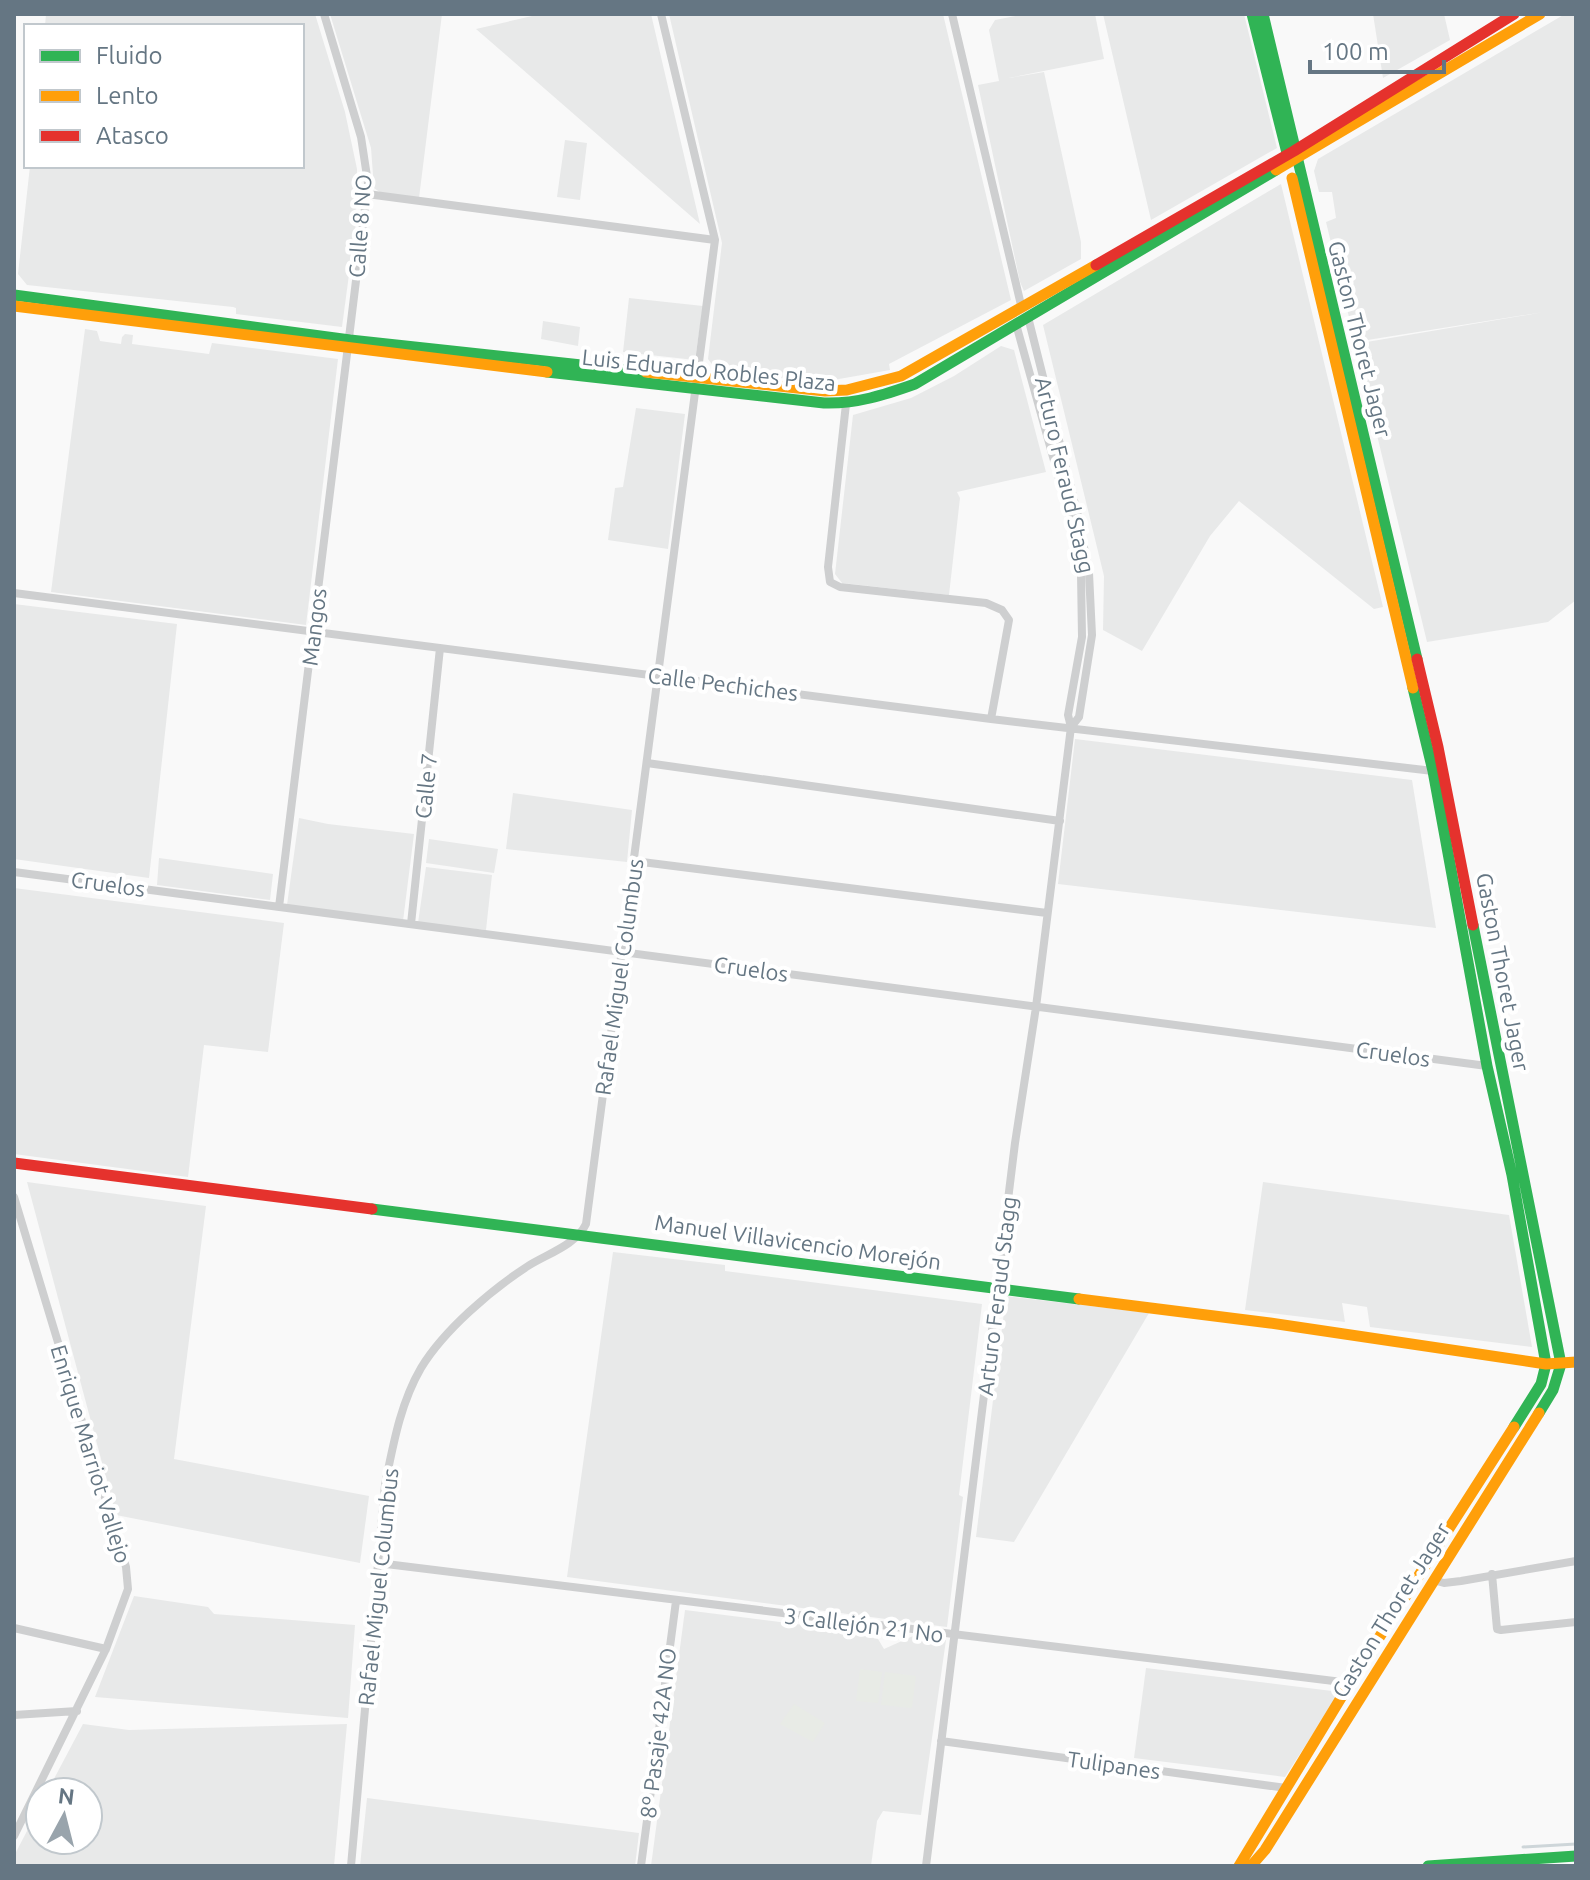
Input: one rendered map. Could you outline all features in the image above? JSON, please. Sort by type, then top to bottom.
[{"type":"street","name":"Calle 8 NO","points":[[324,14],[361,137],[368,183],[349,344]]},
{"type":"street","name":"Rafael Miguel Columbus","points":[[351,1866],[385,1485],[398,1423],[422,1368],[465,1314],[526,1267],[581,1234],[586,1224],[715,240],[661,14]]},
{"type":"street","points":[[952,14],[1021,305]]},
{"type":"street","name":"Gaston Thoret Jager","points":[[1251,1866],[1265,1850],[1553,1390],[1561,1364],[1445,777],[1291,157],[1252,14]]},
{"type":"street","name":"Gaston Thoret Jager","points":[[1239,1866],[1350,1683],[1541,1384],[1546,1364],[1433,771],[1348,422],[1263,14]]},
{"type":"street","name":"Luis Eduardo Robles Plaza","points":[[14,295],[695,390],[846,404],[872,399],[915,384],[1291,157],[1514,14]]},
{"type":"street","name":"Luis Eduardo Robles Plaza","points":[[14,306],[349,344],[825,391],[847,390],[901,376],[1021,305],[1291,157],[1540,14]]},
{"type":"street","points":[[367,194],[715,240]]},
{"type":"street","name":"Arturo Feraud Stagg","points":[[1028,317],[1078,516],[1089,573],[1092,635],[1079,717],[1071,727]]},
{"type":"street","name":"Arturo Feraud Stagg","points":[[926,1866],[1015,1143],[1060,821],[1071,727],[1068,715],[1082,637],[1081,574],[1070,518],[1016,324]]},
{"type":"street","name":"Mangos","points":[[279,907],[349,344]]},
{"type":"street","points":[[846,404],[828,567],[830,582],[840,587],[986,603],[1002,610],[1009,620],[991,719]]},
{"type":"street","name":"Calle Pechiches","points":[[14,593],[991,719],[1433,771]]},
{"type":"street","name":"Calle 7","points":[[411,924],[440,648]]},
{"type":"street","points":[[647,763],[1060,821]]},
{"type":"street","points":[[634,861],[1047,913]]},
{"type":"street","name":"Cruelos","points":[[14,872],[1487,1066]]},
{"type":"street","name":"Manuel Villavicencio Morejón","points":[[14,1163],[1270,1323],[1546,1364],[1576,1362]]},
{"type":"street","name":"Enrique Marriot Vallejo","points":[[14,1197],[126,1567],[128,1589],[106,1649],[14,1836]]},
{"type":"street","points":[[1433,1580],[1444,1583],[1576,1561]]},
{"type":"street","name":"3 Callejón 21 No","points":[[378,1563],[1350,1683]]},
{"type":"street","points":[[1492,1574],[1497,1629],[1576,1622]]},
{"type":"street","name":"8º Pasaje 42A NO","points":[[641,1866],[676,1601]]},
{"type":"street","points":[[14,1628],[106,1649]]},
{"type":"street","points":[[14,1715],[77,1711]]},
{"type":"street","name":"Tulipanes","points":[[941,1741],[1286,1788]]},
{"type":"street","points":[[1428,1866],[1576,1856]]},
{"type":"shaded area","points":[[46,14],[315,14],[345,112],[357,169],[356,222],[342,327],[236,314],[233,307],[27,285],[18,274],[30,168],[304,168],[304,24],[45,24]]},
{"type":"shaded area","points":[[330,14],[442,14],[419,198],[381,193],[374,188],[371,148]]},
{"type":"shaded area","points":[[541,14],[651,14],[700,224],[476,29]]},
{"type":"shaded area","points":[[669,14],[943,14],[1011,300],[889,364],[890,370],[822,382],[717,371],[708,359],[722,243]]},
{"type":"shaded area","points":[[1026,14],[1095,14],[1104,59],[1009,78],[1044,72],[1081,242],[1081,259],[1024,291],[978,85],[999,81],[989,30],[995,20]]},
{"type":"shaded area","points":[[1103,14],[1244,14],[1277,148],[1151,220]]},
{"type":"shaded area","points":[[1373,14],[1444,14],[1450,40],[1383,78]]},
{"type":"shaded area","points":[[1565,14],[1576,14],[1576,600],[1548,622],[1427,642],[1355,344],[1544,312],[1355,342],[1326,222],[1336,218],[1332,192],[1319,192],[1314,171],[1318,159]]},
{"type":"shaded area","points":[[565,140],[587,143],[580,200],[557,197]]},
{"type":"shaded area","points":[[1281,184],[1383,607],[1374,609],[1239,501],[1210,536],[1142,651],[1103,630],[1104,576],[1043,325]]},
{"type":"shaded area","points":[[629,298],[703,306],[695,360],[623,352]]},
{"type":"shaded area","points":[[543,321],[580,327],[578,346],[541,339]]},
{"type":"shaded area","points":[[85,329],[97,331],[100,341],[121,344],[125,334],[133,335],[132,344],[209,354],[212,343],[338,359],[306,625],[51,592]]},
{"type":"shaded area","points":[[1001,346],[1014,350],[1046,472],[957,492],[960,498],[949,595],[842,583],[835,574],[853,415],[911,398],[954,376]]},
{"type":"shaded area","points":[[636,408],[685,414],[668,549],[608,540],[615,488],[623,487]]},
{"type":"shaded area","points":[[14,604],[177,624],[149,878],[14,859]]},
{"type":"shaded area","points":[[1075,739],[1412,780],[1436,928],[1058,884]]},
{"type":"shaded area","points":[[513,793],[632,810],[627,862],[506,849]]},
{"type":"shaded area","points":[[299,818],[414,834],[403,921],[287,905]]},
{"type":"shaded area","points":[[429,839],[498,849],[494,873],[426,863]]},
{"type":"shaded area","points":[[159,858],[273,874],[270,900],[157,885]]},
{"type":"shaded area","points":[[426,867],[492,875],[486,930],[418,923]]},
{"type":"shaded area","points":[[14,888],[284,923],[268,1052],[204,1045],[188,1177],[14,1154]]},
{"type":"shaded area","points":[[27,1182],[206,1206],[174,1459],[369,1496],[360,1563],[116,1515]]},
{"type":"shaded area","points":[[1263,1182],[1509,1215],[1532,1347],[1370,1327],[1367,1307],[1342,1303],[1345,1322],[1245,1310]]},
{"type":"shaded area","points":[[613,1252],[725,1265],[725,1271],[982,1304],[947,1627],[567,1577]]},
{"type":"shaded area","points":[[1006,1296],[1149,1313],[1014,1542],[976,1537]]},
{"type":"shaded area","points":[[134,1596],[208,1607],[214,1614],[355,1625],[348,1718],[95,1697]]},
{"type":"shaded area","points":[[685,1610],[875,1634],[884,1649],[913,1636],[946,1640],[921,1815],[883,1811],[877,1821],[871,1866],[651,1866]]},
{"type":"shaded area","points":[[1146,1668],[1340,1692],[1285,1777],[1134,1758]]},
{"type":"shaded area","points":[[860,1669],[882,1672],[878,1703],[856,1701]]},
{"type":"shaded area","points":[[885,1672],[916,1676],[912,1708],[881,1705]]},
{"type":"shaded area","points":[[794,1704],[825,1723],[813,1742],[780,1724]]},
{"type":"shaded area","points":[[83,1724],[129,1730],[347,1724],[334,1866],[14,1866],[14,1856],[24,1837],[24,1856],[104,1856],[104,1776],[55,1776]]},
{"type":"shaded area","points":[[367,1798],[639,1833],[635,1866],[360,1866]]},
{"type":"waterway","points":[[1523,1847],[1576,1844]]},
{"type":"traffic: fast","points":[[1252,14],[1287,153]]},
{"type":"traffic: fast","points":[[1263,14],[1417,659]]},
{"type":"traffic: fast","points":[[547,372],[824,403],[881,395],[915,384],[1276,170]]},
{"type":"traffic: fast","points":[[14,295],[350,340],[646,372]]},
{"type":"traffic: fast","points":[[1413,688],[1433,771],[1546,1364],[1541,1384],[1514,1427]]},
{"type":"traffic: fast","points":[[1473,925],[1561,1364],[1553,1390],[1539,1413]]},
{"type":"traffic: fast","points":[[372,1209],[1079,1299]]},
{"type":"traffic: fast","points":[[1428,1866],[1576,1856]]},
{"type":"traffic: slow","points":[[1276,170],[1540,14]]},
{"type":"traffic: slow","points":[[1292,178],[1413,688]]},
{"type":"traffic: slow","points":[[646,372],[825,391],[847,390],[901,376],[1096,265]]},
{"type":"traffic: slow","points":[[14,306],[547,372]]},
{"type":"traffic: slow","points":[[1079,1299],[1270,1323],[1546,1364],[1576,1362]]},
{"type":"traffic: slow","points":[[1251,1866],[1265,1850],[1539,1413]]},
{"type":"traffic: slow","points":[[1239,1866],[1350,1683],[1514,1427]]},
{"type":"traffic: jam","points":[[1096,265],[1294,151],[1514,14]]},
{"type":"traffic: jam","points":[[1417,659],[1438,747],[1473,925]]},
{"type":"traffic: jam","points":[[14,1163],[372,1209]]}]
